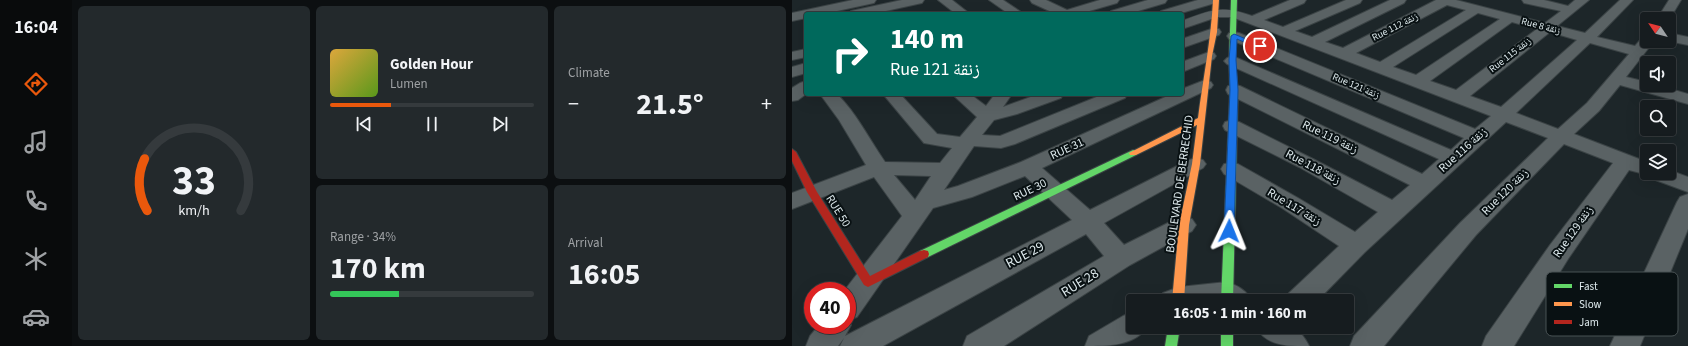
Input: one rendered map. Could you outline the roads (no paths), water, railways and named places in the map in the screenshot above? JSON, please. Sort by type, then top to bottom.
[{"type":"street","points":[[792,6],[819,0]]},
{"type":"street","points":[[812,12],[870,0]]},
{"type":"street","points":[[863,12],[918,0]]},
{"type":"street","points":[[912,12],[925,0]]},
{"type":"street","points":[[944,0],[961,12]]},
{"type":"street","points":[[995,0],[1015,12]]},
{"type":"street","points":[[1036,0],[1062,12]]},
{"type":"street","points":[[1068,12],[1077,0]]},
{"type":"street","points":[[1073,12],[1113,0]]},
{"type":"street","points":[[1122,12],[1161,0]]},
{"type":"street","points":[[1172,12],[1211,0]]},
{"type":"street","name":"BOULEVARD DE BERRECHID","points":[[1178,294],[1184,225],[1196,164],[1209,56],[1214,32],[1216,0]]},
{"type":"street","points":[[1253,20],[1300,0]]},
{"type":"street","points":[[1284,31],[1356,0]]},
{"type":"street","points":[[1313,42],[1400,0]]},
{"type":"street","points":[[1532,0],[1571,10]]},
{"type":"street","name":"Rue 115 زنقة","points":[[1458,97],[1582,0]]},
{"type":"street","name":"Rue 116 زنقة","points":[[1306,294],[1356,245],[1504,114],[1588,38],[1627,0]]},
{"type":"street","points":[[1667,12],[1675,0],[1680,0]]},
{"type":"street","name":"Rue 8 زنقة","points":[[1444,1],[1588,38],[1640,46]]},
{"type":"street","name":"Rue 112 زنقة","points":[[1344,54],[1444,1]]},
{"type":"street","points":[[1184,24],[1234,7]]},
{"type":"street","points":[[1234,7],[1253,20],[1636,165]]},
{"type":"street","points":[[1231,294],[1231,169],[1234,90],[1232,60],[1234,7]]},
{"type":"street","points":[[1381,68],[1476,9]]},
{"type":"street","points":[[792,16],[804,14]]},
{"type":"street","points":[[1417,82],[1510,18]]},
{"type":"street","points":[[792,28],[804,25]]},
{"type":"street","points":[[1184,43],[1214,32]]},
{"type":"street","name":"Rue 121 زنقة","points":[[1234,36],[1477,137]]},
{"type":"street","points":[[1676,38],[1688,41]]},
{"type":"street","name":"Rue 120 زنقة","points":[[1365,346],[1468,229],[1561,136],[1593,107],[1641,48]]},
{"type":"street","points":[[792,56],[804,53]]},
{"type":"street","points":[[1184,67],[1209,56]]},
{"type":"street","points":[[1232,60],[1453,158]]},
{"type":"street","points":[[792,72],[804,69]]},
{"type":"street","points":[[1617,79],[1688,99]]},
{"type":"street","name":"RUE 31","points":[[1184,94],[1206,84]]},
{"type":"street","points":[[792,90],[804,87]]},
{"type":"street","points":[[792,96],[804,87]]},
{"type":"street","name":"Rue 119 زنقة","points":[[1234,90],[1425,184]]},
{"type":"street","points":[[830,96],[835,100],[850,122],[878,168],[920,209]]},
{"type":"street","points":[[893,96],[931,139],[967,142],[1001,142],[1114,96]]},
{"type":"street","points":[[962,96],[987,116]]},
{"type":"street","points":[[856,297],[920,209],[946,170],[1002,96]]},
{"type":"street","points":[[987,116],[1011,110],[1050,96]]},
{"type":"street","name":"RUE 31","points":[[920,209],[1028,167],[1180,96]]},
{"type":"street","name":"RUE 30","points":[[868,282],[1202,119]]},
{"type":"street","name":"Rue 118 زنقة","points":[[1232,126],[1306,163],[1394,211]]},
{"type":"street","name":"RUE 50","points":[[792,152],[812,192],[868,282]]},
{"type":"street","name":"RUE 29","points":[[855,346],[1196,164]]},
{"type":"street","name":"Rue 129 زنقة","points":[[1497,346],[1559,252],[1636,165]]},
{"type":"street","points":[[1028,167],[1088,221],[1121,258]]},
{"type":"street","points":[[792,201],[812,192],[878,168],[946,170]]},
{"type":"street","name":"Rue 117 زنقة","points":[[1231,169],[1290,203],[1356,245]]},
{"type":"street","points":[[1675,180],[1688,185]]},
{"type":"street","points":[[1657,272],[1688,202]]},
{"type":"street","name":"RUE 28","points":[[978,346],[1121,258],[1184,225]]},
{"type":"street","points":[[1100,346],[1126,329]]},
{"type":"street","points":[[821,346],[830,334]]},
{"type":"street","points":[[1171,346],[1173,334]]},
{"type":"street","points":[[1227,334],[1227,346]]},
{"type":"street","points":[[1280,334],[1294,346]]},
{"type":"street","points":[[1625,346],[1629,336]]}]
